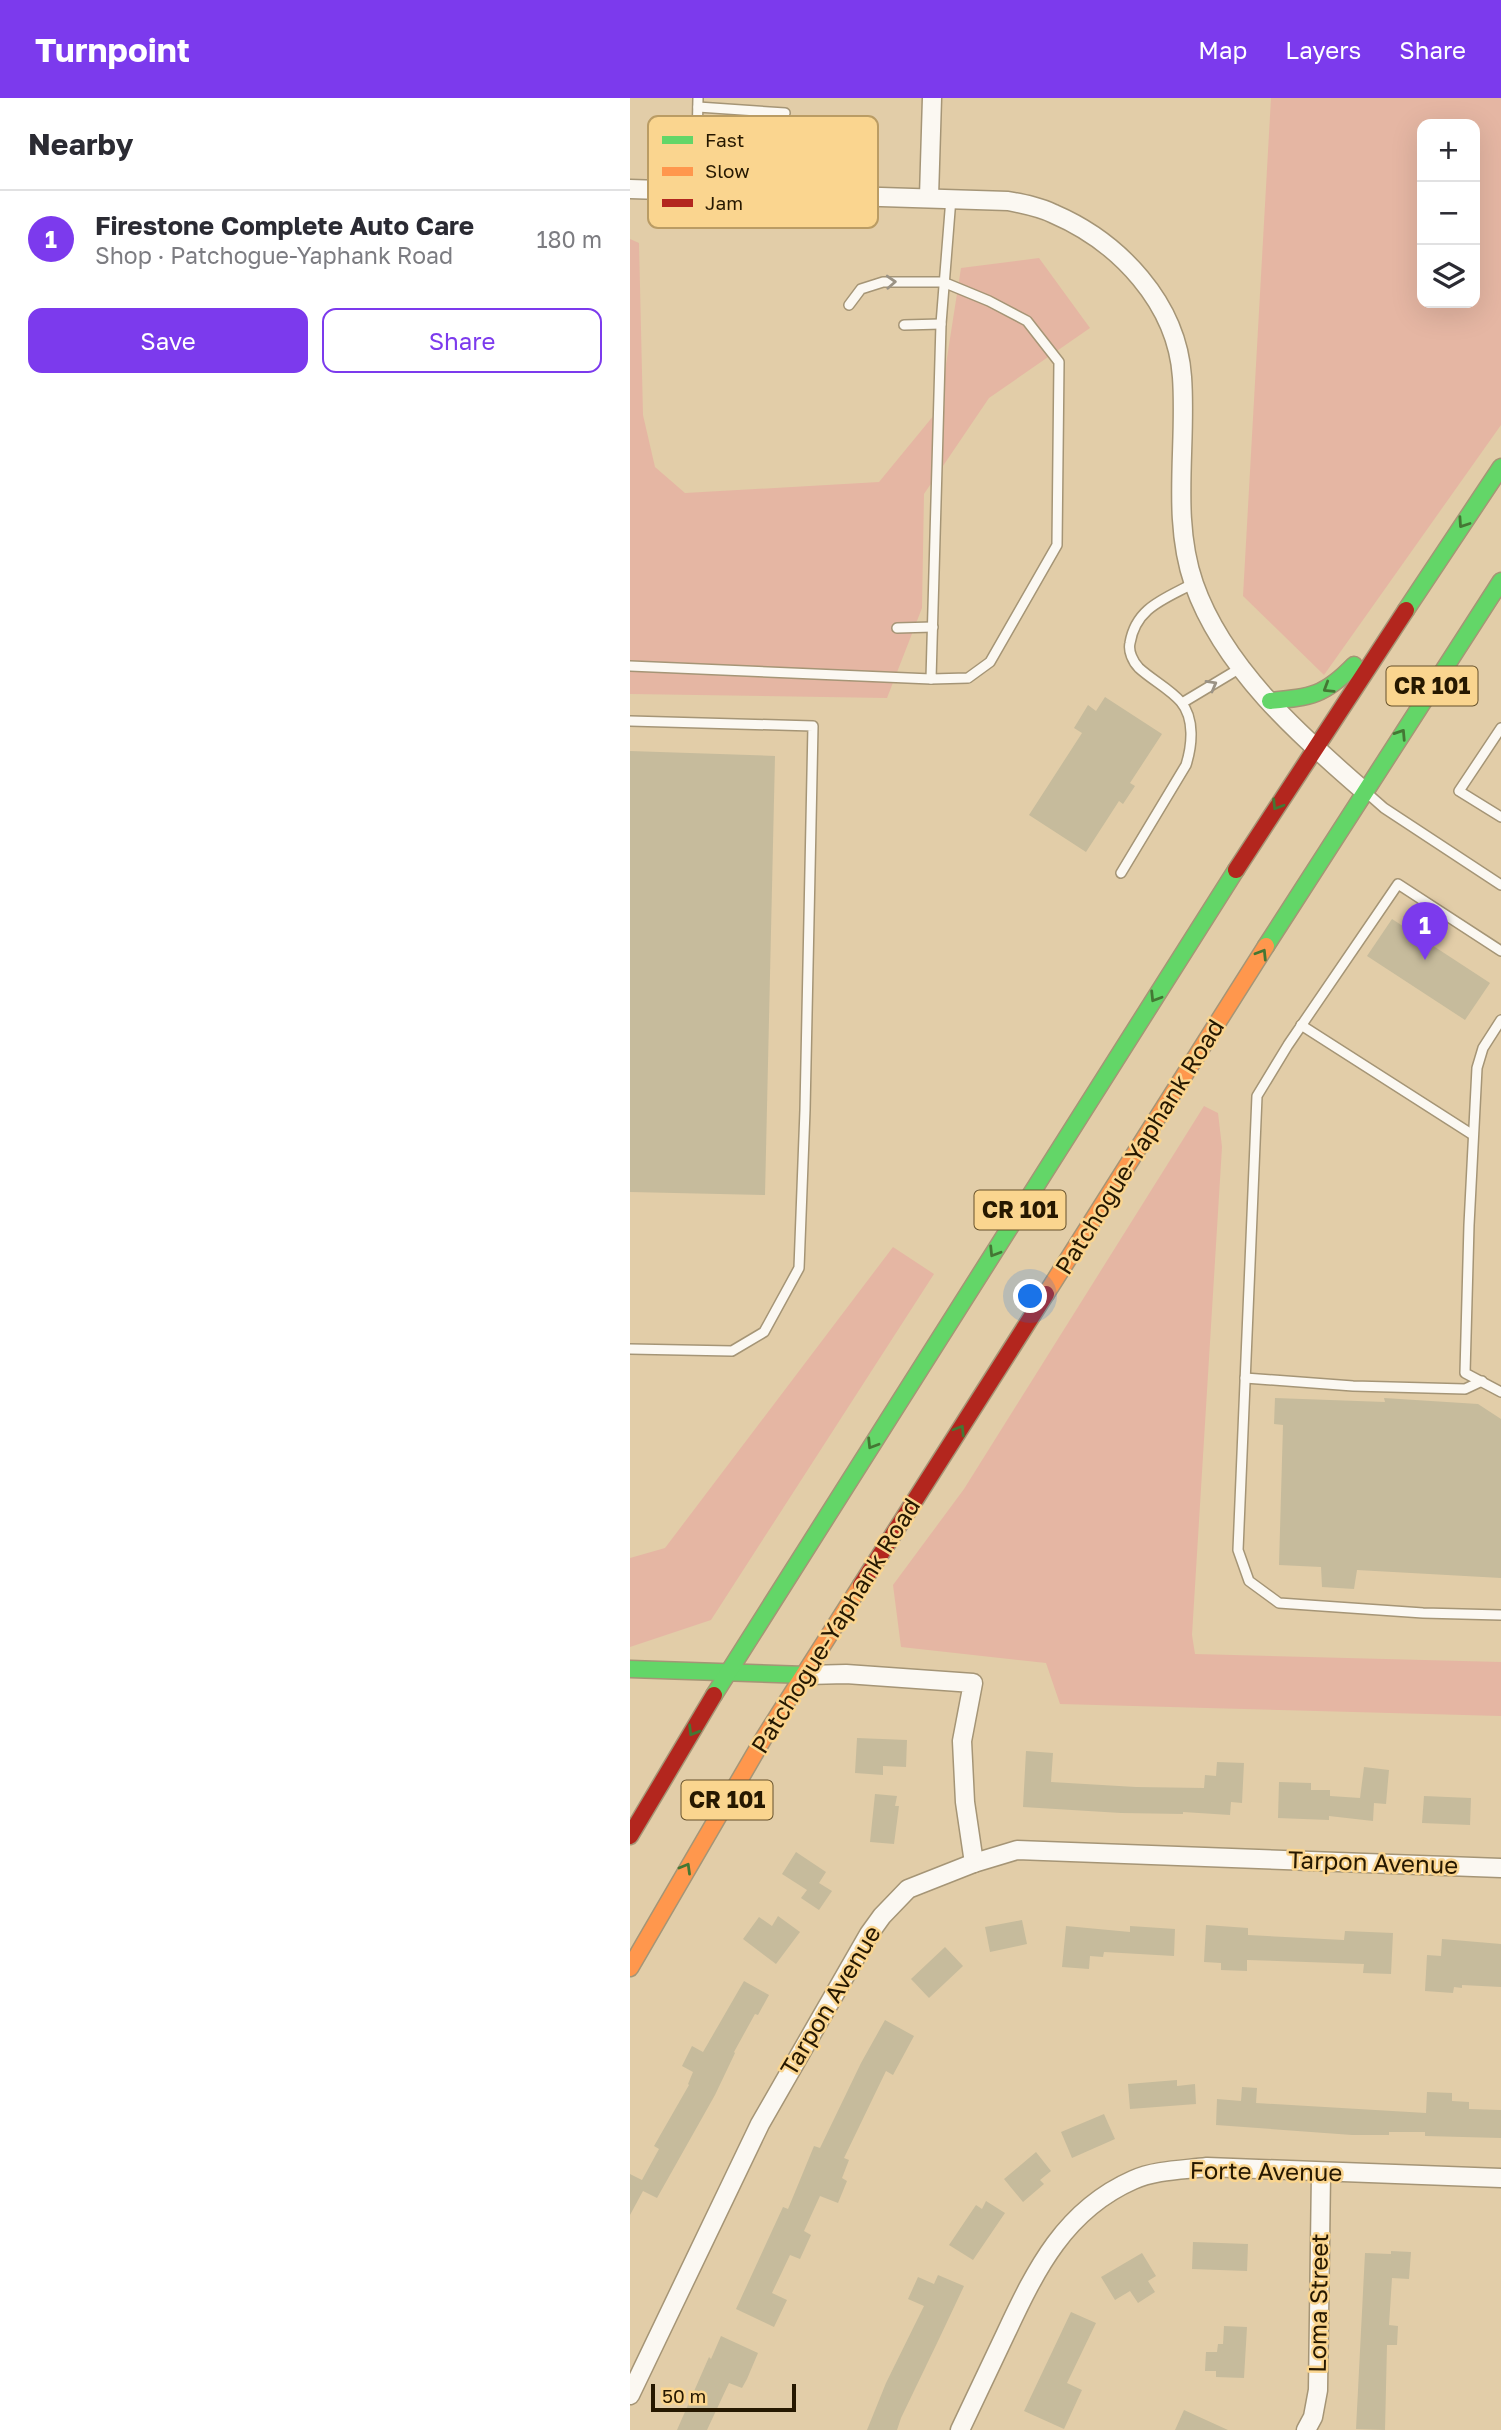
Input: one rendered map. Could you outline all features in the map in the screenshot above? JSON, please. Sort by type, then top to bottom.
[{"type":"main road","name":"CR 101","points":[[630,1836],[728,1672],[1314,748],[1501,467]]},
{"type":"main road","name":"Patchogue-Yaphank Road","points":[[630,1968],[713,1823],[1364,791],[1501,581]]},
{"type":"main road","points":[[1269,701],[1319,695],[1329,690],[1409,604]]},
{"type":"main road","points":[[630,1669],[806,1675]]},
{"type":"street","points":[[929,197],[932,98]]},
{"type":"street","points":[[630,189],[648,189]]},
{"type":"street","points":[[878,195],[1008,201],[1052,212],[1090,232],[1109,246],[1140,277],[1172,333],[1182,375],[1182,514],[1188,563],[1210,621],[1241,667],[1269,701],[1314,748],[1364,791]]},
{"type":"street","points":[[806,1675],[846,1674],[973,1684],[962,1741],[965,1802],[974,1863]]},
{"type":"street","name":"Tarpon Avenue","points":[[630,2395],[760,2124],[869,1934],[908,1889],[974,1863],[1017,1850],[1501,1868]]},
{"type":"street","name":"Forte Avenue","points":[[960,2430],[1027,2288],[1049,2250],[1071,2224],[1101,2198],[1135,2179],[1170,2171],[1207,2167],[1501,2178]]},
{"type":"street","name":"Loma Street","points":[[1306,2430],[1318,2390],[1321,2173]]},
{"type":"lane","points":[[698,102],[785,113]]},
{"type":"lane","points":[[931,679],[941,324],[951,198]]},
{"type":"lane","points":[[630,666],[931,679],[968,678],[990,662],[1057,545],[1059,362],[1027,321],[989,301],[943,282],[883,282],[862,289],[849,305]]},
{"type":"lane","points":[[904,326],[941,324]]},
{"type":"lane","points":[[1121,873],[1186,765],[1191,751],[1190,722],[1182,703],[1136,665],[1129,649],[1132,629],[1147,608],[1194,583]]},
{"type":"lane","points":[[897,628],[933,627]]},
{"type":"lane","points":[[1182,703],[1241,667]]},
{"type":"lane","points":[[630,721],[813,726],[799,1268],[764,1332],[732,1351],[630,1349]]},
{"type":"lane","points":[[1501,728],[1459,791],[1501,817]]},
{"type":"lane","points":[[1364,791],[1384,808],[1501,885]]},
{"type":"lane","points":[[1501,951],[1398,884],[1301,1025],[1257,1097],[1238,1550],[1249,1581],[1279,1603],[1423,1613],[1501,1615]]},
{"type":"lane","points":[[1501,1020],[1483,1048],[1477,1068],[1465,1373],[1501,1392]]},
{"type":"lane","points":[[1301,1025],[1473,1135]]},
{"type":"lane","points":[[1245,1378],[1452,1388],[1465,1388],[1482,1381]]},
{"type":"shaded area","points":[[1271,98],[1501,98],[1501,425],[1324,675],[1243,596]]},
{"type":"shaded area","points":[[630,239],[639,243],[643,415],[655,467],[685,493],[879,482],[939,409],[961,268],[1039,258],[1090,328],[989,398],[924,494],[922,608],[887,698],[630,694]]},
{"type":"shaded area","points":[[1204,1106],[1218,1113],[1222,1147],[1192,1635],[1195,1654],[1501,1662],[1501,1716],[1060,1704],[1046,1663],[901,1647],[893,1585],[964,1489]]},
{"type":"shaded area","points":[[893,1247],[934,1274],[711,1620],[630,1647],[630,1558],[665,1548]]},
{"type":"building","points":[[1105,697],[1162,734],[1130,783],[1135,786],[1123,804],[1119,801],[1086,852],[1029,815],[1082,733],[1074,728],[1088,705],[1096,711]]},
{"type":"building","points":[[630,751],[775,756],[765,1195],[630,1192]]},
{"type":"building","points":[[1392,919],[1490,983],[1465,1020],[1367,956]]},
{"type":"building","points":[[1275,1398],[1385,1402],[1384,1398],[1478,1404],[1501,1419],[1501,1578],[1357,1570],[1354,1589],[1322,1587],[1321,1567],[1279,1565],[1283,1425],[1274,1424]]},
{"type":"building","points":[[857,1738],[907,1740],[906,1767],[883,1766],[883,1775],[855,1773]]},
{"type":"building","points":[[1026,1751],[1053,1753],[1051,1782],[1136,1787],[1204,1788],[1205,1775],[1216,1776],[1217,1762],[1244,1763],[1242,1803],[1231,1802],[1230,1815],[1183,1812],[1121,1813],[1023,1807]]},
{"type":"building","points":[[1364,1767],[1389,1770],[1386,1804],[1374,1803],[1373,1821],[1329,1816],[1329,1820],[1278,1818],[1279,1782],[1311,1783],[1311,1790],[1330,1790],[1330,1796],[1360,1798]]},
{"type":"building","points":[[875,1794],[897,1796],[895,1806],[899,1806],[894,1844],[870,1842]]},
{"type":"building","points":[[1424,1796],[1471,1798],[1470,1825],[1422,1823]]},
{"type":"building","points":[[796,1852],[826,1872],[819,1883],[832,1891],[819,1910],[801,1898],[807,1890],[782,1874]]},
{"type":"building","points":[[778,1916],[800,1932],[776,1964],[743,1939],[759,1917],[772,1926]]},
{"type":"building","points":[[1022,1920],[1027,1944],[990,1952],[985,1927]]},
{"type":"building","points":[[1206,1925],[1248,1928],[1248,1935],[1344,1940],[1345,1931],[1393,1933],[1391,1974],[1363,1973],[1364,1964],[1247,1960],[1247,1971],[1221,1970],[1221,1963],[1204,1962]]},
{"type":"building","points":[[1066,1926],[1130,1932],[1130,1926],[1175,1929],[1174,1956],[1104,1952],[1103,1957],[1090,1956],[1089,1969],[1062,1967]]},
{"type":"building","points":[[1442,1939],[1501,1944],[1501,1987],[1462,1985],[1462,1988],[1454,1987],[1453,1993],[1425,1991],[1427,1955],[1441,1956]]},
{"type":"building","points":[[945,1947],[963,1966],[929,1998],[911,1979]]},
{"type":"building","points":[[744,1981],[769,1995],[734,2052],[715,2095],[657,2198],[643,2191],[630,2215],[630,2174],[642,2180],[659,2149],[654,2146],[689,2085],[693,2072],[682,2066],[692,2046],[703,2052]]},
{"type":"building","points":[[885,2020],[914,2036],[893,2075],[886,2071],[844,2158],[849,2160],[842,2178],[847,2181],[838,2203],[820,2196],[804,2231],[811,2235],[800,2259],[790,2255],[772,2293],[787,2300],[774,2327],[736,2309],[783,2207],[788,2209],[814,2146],[820,2148]]},
{"type":"building","points":[[1177,2080],[1177,2086],[1195,2084],[1196,2104],[1130,2109],[1128,2084]]},
{"type":"building","points":[[1242,2087],[1257,2088],[1256,2103],[1426,2113],[1427,2092],[1452,2093],[1452,2101],[1469,2102],[1469,2109],[1501,2110],[1501,2138],[1425,2136],[1425,2132],[1352,2135],[1216,2125],[1217,2099],[1241,2101]]},
{"type":"building","points":[[1104,2114],[1115,2139],[1072,2158],[1061,2132]]},
{"type":"building","points":[[1036,2152],[1051,2171],[1040,2180],[1044,2184],[1023,2202],[1004,2179]]},
{"type":"building","points":[[986,2201],[1005,2213],[973,2260],[949,2245],[976,2205],[982,2209]]},
{"type":"building","points":[[1193,2242],[1248,2244],[1247,2271],[1192,2269]]},
{"type":"building","points":[[1391,2251],[1411,2252],[1409,2279],[1392,2278],[1389,2325],[1398,2326],[1397,2345],[1387,2345],[1385,2430],[1356,2429],[1365,2253],[1391,2254]]},
{"type":"building","points":[[1142,2253],[1156,2276],[1148,2281],[1155,2292],[1138,2303],[1130,2291],[1115,2300],[1101,2277]]},
{"type":"building","points":[[938,2275],[964,2286],[897,2430],[867,2430],[886,2383],[924,2306],[908,2299],[918,2277],[934,2284]]},
{"type":"building","points":[[1071,2312],[1096,2323],[1067,2383],[1082,2390],[1064,2429],[1024,2411]]},
{"type":"building","points":[[1224,2326],[1247,2327],[1244,2378],[1216,2377],[1216,2371],[1205,2371],[1206,2352],[1217,2352],[1218,2344],[1223,2344]]},
{"type":"building","points":[[721,2336],[758,2353],[747,2379],[742,2388],[729,2383],[707,2430],[677,2430],[709,2357],[711,2359]]},
{"type":"building","points":[[1184,2410],[1228,2430],[1175,2430]]},
{"type":"traffic: fast","points":[[1406,610],[1501,467]]},
{"type":"traffic: fast","points":[[1266,946],[1501,581]]},
{"type":"traffic: fast","points":[[1270,701],[1316,693],[1334,683],[1354,665]]},
{"type":"traffic: fast","points":[[714,1695],[1236,870]]},
{"type":"traffic: fast","points":[[630,1669],[806,1675]]},
{"type":"traffic: slow","points":[[1046,1294],[1266,946]]},
{"type":"traffic: slow","points":[[630,1968],[765,1736],[861,1585]]},
{"type":"traffic: jam","points":[[1236,870],[1406,610]]},
{"type":"traffic: jam","points":[[861,1585],[1046,1294]]},
{"type":"traffic: jam","points":[[630,1836],[714,1695]]},
{"type":"place","name":"Firestone Complete Auto Care","points":[[1425,960]]}]
